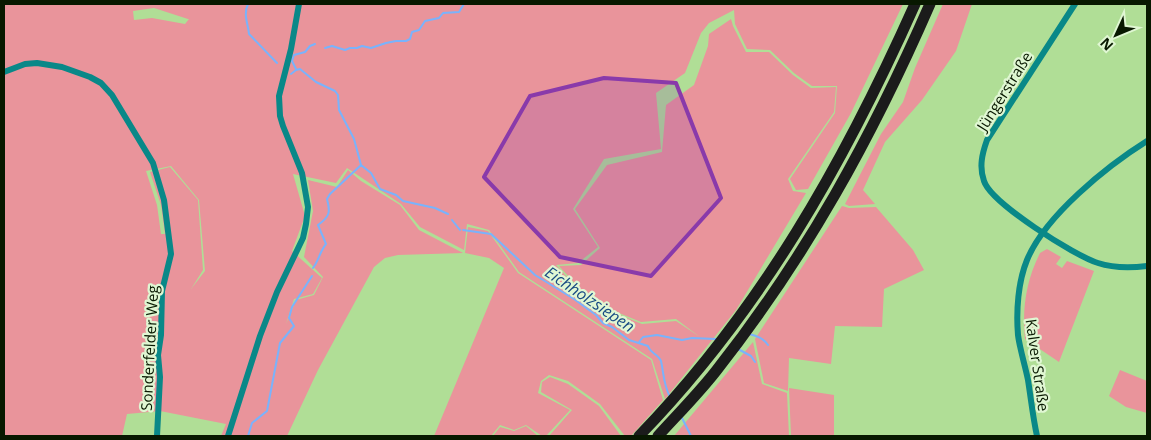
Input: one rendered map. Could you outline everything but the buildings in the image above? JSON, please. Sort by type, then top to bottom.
[{"type":"highway","points":[[639,436],[705,361],[760,289],[794,237],[858,124],[914,4]]},
{"type":"highway","points":[[658,436],[715,372],[762,310],[799,255],[868,136],[930,4]]},
{"type":"street","points":[[228,436],[264,327],[277,292],[303,238],[306,224],[308,207],[302,172],[283,126],[279,96],[291,50],[299,4]]},
{"type":"street","name":"Jüngerstraße","points":[[1076,4],[987,140],[982,155],[982,174],[987,189],[999,201],[1070,251],[1096,263],[1120,267],[1147,266]]},
{"type":"street","name":"Sonderfelder Weg","points":[[4,72],[25,64],[37,63],[62,67],[101,83],[112,95],[153,163],[164,200],[171,254],[162,291],[161,335],[158,355],[160,377],[157,436]]},
{"type":"street","name":"Kalver Straße","points":[[1037,436],[1018,335],[1018,306],[1027,258],[1043,233],[1065,208],[1095,179],[1147,141]]},
{"type":"highlighted area","points":[[604,78],[676,83],[721,198],[651,276],[560,257],[484,177],[530,96]]},
{"type":"shaded area","points":[[4,4],[903,4],[851,113],[808,189],[796,190],[790,179],[835,113],[837,86],[812,86],[794,73],[770,50],[747,49],[735,24],[734,10],[709,23],[701,33],[685,73],[656,93],[661,149],[604,159],[573,209],[598,247],[578,263],[556,265],[590,303],[642,324],[676,321],[700,337],[676,319],[641,322],[592,302],[559,266],[581,265],[600,248],[575,209],[607,165],[662,152],[666,105],[694,85],[708,46],[709,34],[731,19],[746,52],[769,52],[793,75],[811,88],[836,87],[834,112],[788,179],[793,191],[806,193],[736,310],[665,399],[652,359],[519,272],[489,230],[467,224],[464,250],[420,227],[401,204],[347,168],[336,183],[293,174],[305,216],[292,251],[322,278],[313,294],[294,299],[286,324],[296,300],[314,295],[323,277],[304,257],[313,211],[308,180],[337,187],[348,170],[361,181],[400,205],[419,230],[463,253],[398,255],[385,258],[374,267],[318,370],[287,436],[221,436],[226,424],[160,411],[127,414],[122,436],[4,436]],"holes":[[[154,8],[188,19],[189,19],[185,24],[152,18],[134,20],[133,11]],[[171,166],[199,200],[205,271],[191,289],[203,270],[198,200],[170,167],[150,172],[161,205],[165,234],[161,234],[157,205],[146,171]]]},
{"type":"shaded area","points":[[943,4],[972,4],[956,51],[922,100],[885,142],[863,190],[875,204],[849,206],[845,204],[881,134],[903,102],[915,68]]},
{"type":"shaded area","points":[[842,206],[849,208],[876,207],[913,250],[924,270],[884,289],[882,327],[835,326],[831,364],[789,358],[788,391],[764,383],[755,339]]},
{"type":"shaded area","points":[[468,227],[488,231],[518,273],[651,360],[663,400],[631,436],[625,436],[600,404],[568,381],[549,375],[541,381],[538,393],[570,410],[546,436],[542,436],[526,425],[514,430],[500,425],[491,436],[434,436],[504,268],[489,258],[465,253]]},
{"type":"shaded area","points":[[1047,249],[1061,257],[1056,264],[1062,268],[1067,261],[1094,271],[1059,362],[1025,339],[1024,316],[1028,284],[1040,253]]},
{"type":"shaded area","points":[[753,342],[762,384],[787,393],[789,436],[674,436]]},
{"type":"shaded area","points":[[1120,370],[1147,381],[1147,413],[1126,407],[1109,396]]},
{"type":"shaded area","points":[[550,377],[568,384],[599,406],[621,436],[549,436],[572,410],[541,392],[542,382]]},
{"type":"shaded area","points":[[789,388],[834,395],[834,436],[791,436]]},
{"type":"shaded area","points":[[526,426],[538,436],[493,436],[500,427],[514,431]]},
{"type":"waterway","name":"Eichholzsiepen","points":[[248,4],[246,15],[249,34],[277,63]]},
{"type":"waterway","points":[[325,48],[332,46],[345,50],[362,46],[371,48],[386,43],[406,41],[410,39],[412,32],[419,30],[425,21],[439,18],[443,13],[459,12],[464,4]]},
{"type":"waterway","points":[[296,69],[292,61],[294,55],[305,52],[310,46],[315,44]]},
{"type":"waterway","name":"Eichholzsiepen","points":[[291,74],[300,69],[316,82],[335,91],[338,95],[339,110],[354,139],[361,165],[371,173],[380,189],[396,195],[403,201],[435,208],[448,214]]},
{"type":"waterway","points":[[313,268],[326,244],[318,225],[325,220],[328,214],[327,199],[361,165]]},
{"type":"waterway","name":"Eichholzsiepen","points":[[452,220],[460,230]]},
{"type":"waterway","name":"Eichholzsiepen","points":[[463,230],[491,234],[535,275],[574,299],[596,315],[603,323],[612,327],[629,340],[648,346],[661,361],[670,397]]},
{"type":"waterway","points":[[248,436],[252,423],[267,411],[280,343],[294,326],[289,318],[292,307],[312,276]]},
{"type":"waterway","points":[[749,334],[760,338],[768,345]]},
{"type":"waterway","points":[[639,342],[643,337],[657,335],[682,340],[692,338],[716,339]]},
{"type":"waterway","points":[[738,349],[751,356],[755,362]]},
{"type":"waterway","name":"Eichholzsiepen","points":[[681,416],[691,436]]}]
